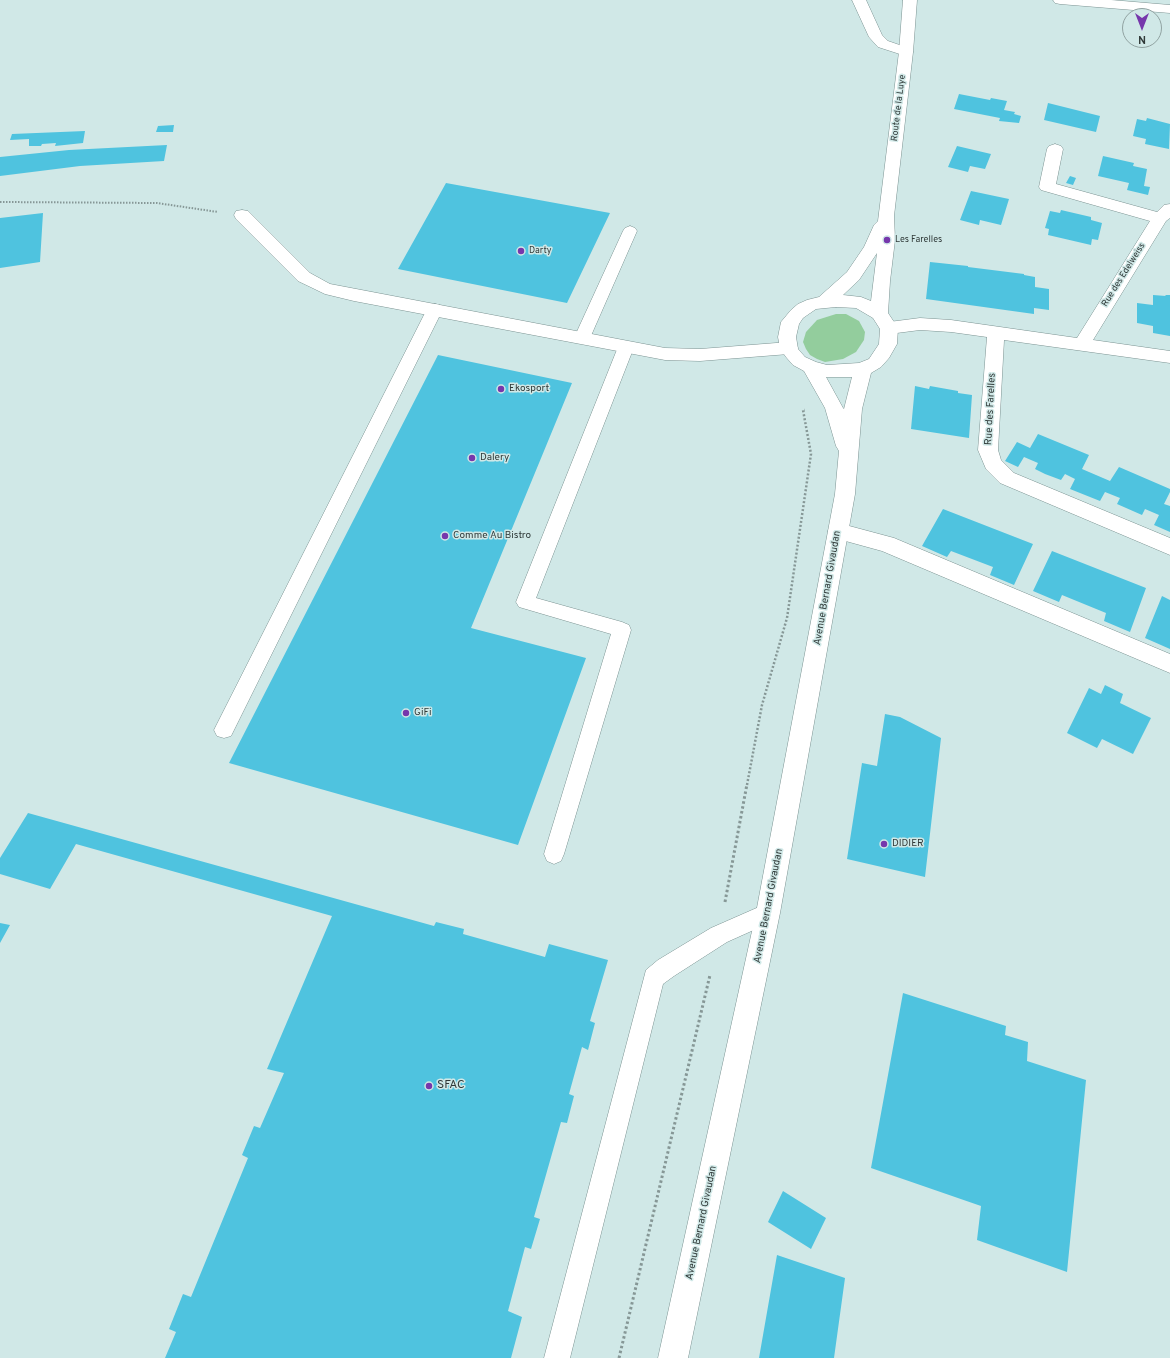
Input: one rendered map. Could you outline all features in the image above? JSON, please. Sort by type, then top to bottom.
[{"type":"street","points":[[859,0],[876,37],[883,44],[906,52]]},
{"type":"street","name":"Route de la Luye","points":[[884,321],[883,262],[887,240],[886,216],[906,52],[910,0]]},
{"type":"street","points":[[1060,0],[1170,9]]},
{"type":"street","points":[[1055,149],[1048,187],[1165,213]]},
{"type":"street","name":"Rue des Edelweiss","points":[[1082,344],[1165,213]]},
{"type":"street","points":[[242,215],[304,277],[325,288],[354,295],[435,309],[664,354],[700,355],[789,348]]},
{"type":"street","name":"Route de la Luye","points":[[825,302],[853,276],[872,247],[886,216]]},
{"type":"street","points":[[884,321],[888,344],[883,354],[874,363],[864,368],[847,372],[827,371],[811,367],[799,361],[789,348],[787,338],[790,322],[804,308],[825,302],[851,301],[861,304],[884,321],[903,325],[920,324],[996,332],[1170,357]]},
{"type":"street","name":"Rue des Farelles","points":[[996,332],[988,450],[993,464],[1007,478],[1170,547]]},
{"type":"street","name":"Avenue Bernard Givaudan","points":[[811,367],[834,408],[848,452]]},
{"type":"street","name":"Avenue Bernard Givaudan","points":[[673,1358],[768,913],[845,494],[853,409],[864,368]]},
{"type":"street","points":[[838,531],[887,544],[1170,664]]},
{"type":"lane","points":[[582,338],[630,231]]},
{"type":"lane","points":[[224,730],[435,309]]},
{"type":"lane","points":[[554,854],[622,630],[525,602],[626,347]]},
{"type":"lane","points":[[556,1358],[654,978],[666,968],[719,935],[768,913]]},
{"type":"path","points":[[0,202],[28,200],[157,203],[242,215]]},
{"type":"path","points":[[619,1358],[698,1030],[719,935],[762,706],[787,618],[811,454],[803,410]]},
{"type":"green space","points":[[836,314],[846,314],[859,321],[865,332],[864,340],[856,352],[843,359],[825,362],[810,355],[803,342],[806,332],[817,320]]},
{"type":"building","points":[[959,94],[990,100],[991,98],[1007,101],[1004,110],[1015,112],[1014,114],[1021,116],[1019,123],[999,121],[1000,118],[954,109]]},
{"type":"building","points":[[1048,103],[1100,116],[1096,132],[1044,120]]},
{"type":"building","points":[[1147,118],[1170,124],[1169,149],[1145,144],[1146,139],[1133,136],[1137,119],[1146,121]]},
{"type":"building","points":[[174,125],[173,132],[156,132],[158,126]]},
{"type":"building","points":[[85,131],[83,143],[55,146],[56,143],[42,144],[41,146],[29,146],[29,139],[10,140],[12,134]]},
{"type":"building","points":[[167,145],[164,161],[80,166],[0,176],[0,157],[69,150]]},
{"type":"building","points":[[957,146],[991,154],[985,169],[970,166],[968,172],[948,167]]},
{"type":"building","points":[[1103,156],[1134,163],[1133,166],[1147,169],[1144,186],[1150,187],[1148,195],[1127,190],[1129,183],[1098,176]]},
{"type":"building","points":[[1070,176],[1076,178],[1073,185],[1066,183]]},
{"type":"building","points":[[446,183],[610,213],[567,303],[398,269]]},
{"type":"building","points":[[971,191],[1009,199],[1001,225],[980,220],[979,225],[960,220]]},
{"type":"building","points":[[1061,210],[1091,217],[1091,220],[1102,223],[1098,240],[1092,239],[1091,245],[1048,235],[1049,229],[1045,228],[1050,211],[1060,213]]},
{"type":"building","points":[[43,213],[40,262],[0,268],[0,218]]},
{"type":"building","points":[[930,262],[1024,274],[1035,277],[1035,287],[1049,289],[1049,310],[1034,308],[1034,314],[926,299]]},
{"type":"building","points":[[1153,295],[1170,295],[1170,336],[1153,333],[1153,326],[1137,323],[1137,303],[1153,305]]},
{"type":"building","points":[[438,355],[572,383],[471,628],[586,658],[518,845],[229,763]]},
{"type":"building","points":[[915,386],[929,389],[930,386],[972,395],[969,438],[911,429]]},
{"type":"building","points":[[1038,434],[1089,455],[1082,469],[1110,481],[1119,467],[1170,489],[1164,504],[1170,506],[1170,532],[1154,525],[1159,515],[1145,509],[1142,515],[1117,504],[1120,498],[1105,492],[1100,501],[1070,489],[1075,479],[1065,474],[1061,480],[1045,474],[1035,469],[1038,463],[1024,457],[1018,467],[1005,461],[1017,442],[1030,448]]},
{"type":"building","points":[[943,509],[1033,544],[1014,585],[990,575],[993,567],[951,551],[947,557],[922,546]]},
{"type":"building","points":[[1052,551],[1146,588],[1130,632],[1104,621],[1106,613],[1062,595],[1059,602],[1033,591]]},
{"type":"building","points":[[1162,596],[1170,600],[1170,649],[1145,638]]},
{"type":"building","points":[[1105,685],[1123,694],[1120,703],[1151,718],[1133,754],[1102,739],[1097,748],[1067,733],[1089,688],[1101,694]]},
{"type":"building","points":[[885,714],[900,717],[941,738],[925,877],[847,859],[862,763],[877,766]]},
{"type":"building","points":[[28,813],[434,926],[436,922],[464,929],[463,934],[545,957],[549,944],[608,960],[590,1021],[595,1023],[588,1050],[582,1047],[569,1094],[574,1096],[567,1123],[561,1122],[534,1217],[540,1219],[531,1249],[525,1247],[508,1311],[522,1317],[511,1358],[165,1358],[176,1332],[169,1329],[183,1294],[191,1297],[248,1158],[242,1155],[254,1126],[260,1128],[284,1073],[267,1069],[332,916],[76,844],[50,889],[0,874],[0,858]]},
{"type":"building","points":[[0,923],[10,925],[0,943]]},
{"type":"building","points":[[903,993],[1006,1026],[1005,1035],[1028,1042],[1027,1061],[1086,1080],[1067,1272],[977,1240],[981,1206],[871,1168]]},
{"type":"building","points":[[783,1191],[826,1218],[811,1249],[768,1222]]},
{"type":"building","points":[[777,1255],[845,1278],[834,1358],[759,1358]]},
{"type":"place","name":"Les Farelles","points":[[887,240]]},
{"type":"place","name":"Darty","points":[[521,251]]},
{"type":"place","name":"Ekosport","points":[[501,389]]},
{"type":"place","name":"Dalery","points":[[472,458]]},
{"type":"place","name":"Comme Au Bistro","points":[[445,536]]},
{"type":"place","name":"GiFi","points":[[406,713]]},
{"type":"place","name":"DIDIER","points":[[884,844]]},
{"type":"place","name":"SFAC","points":[[429,1086]]}]
